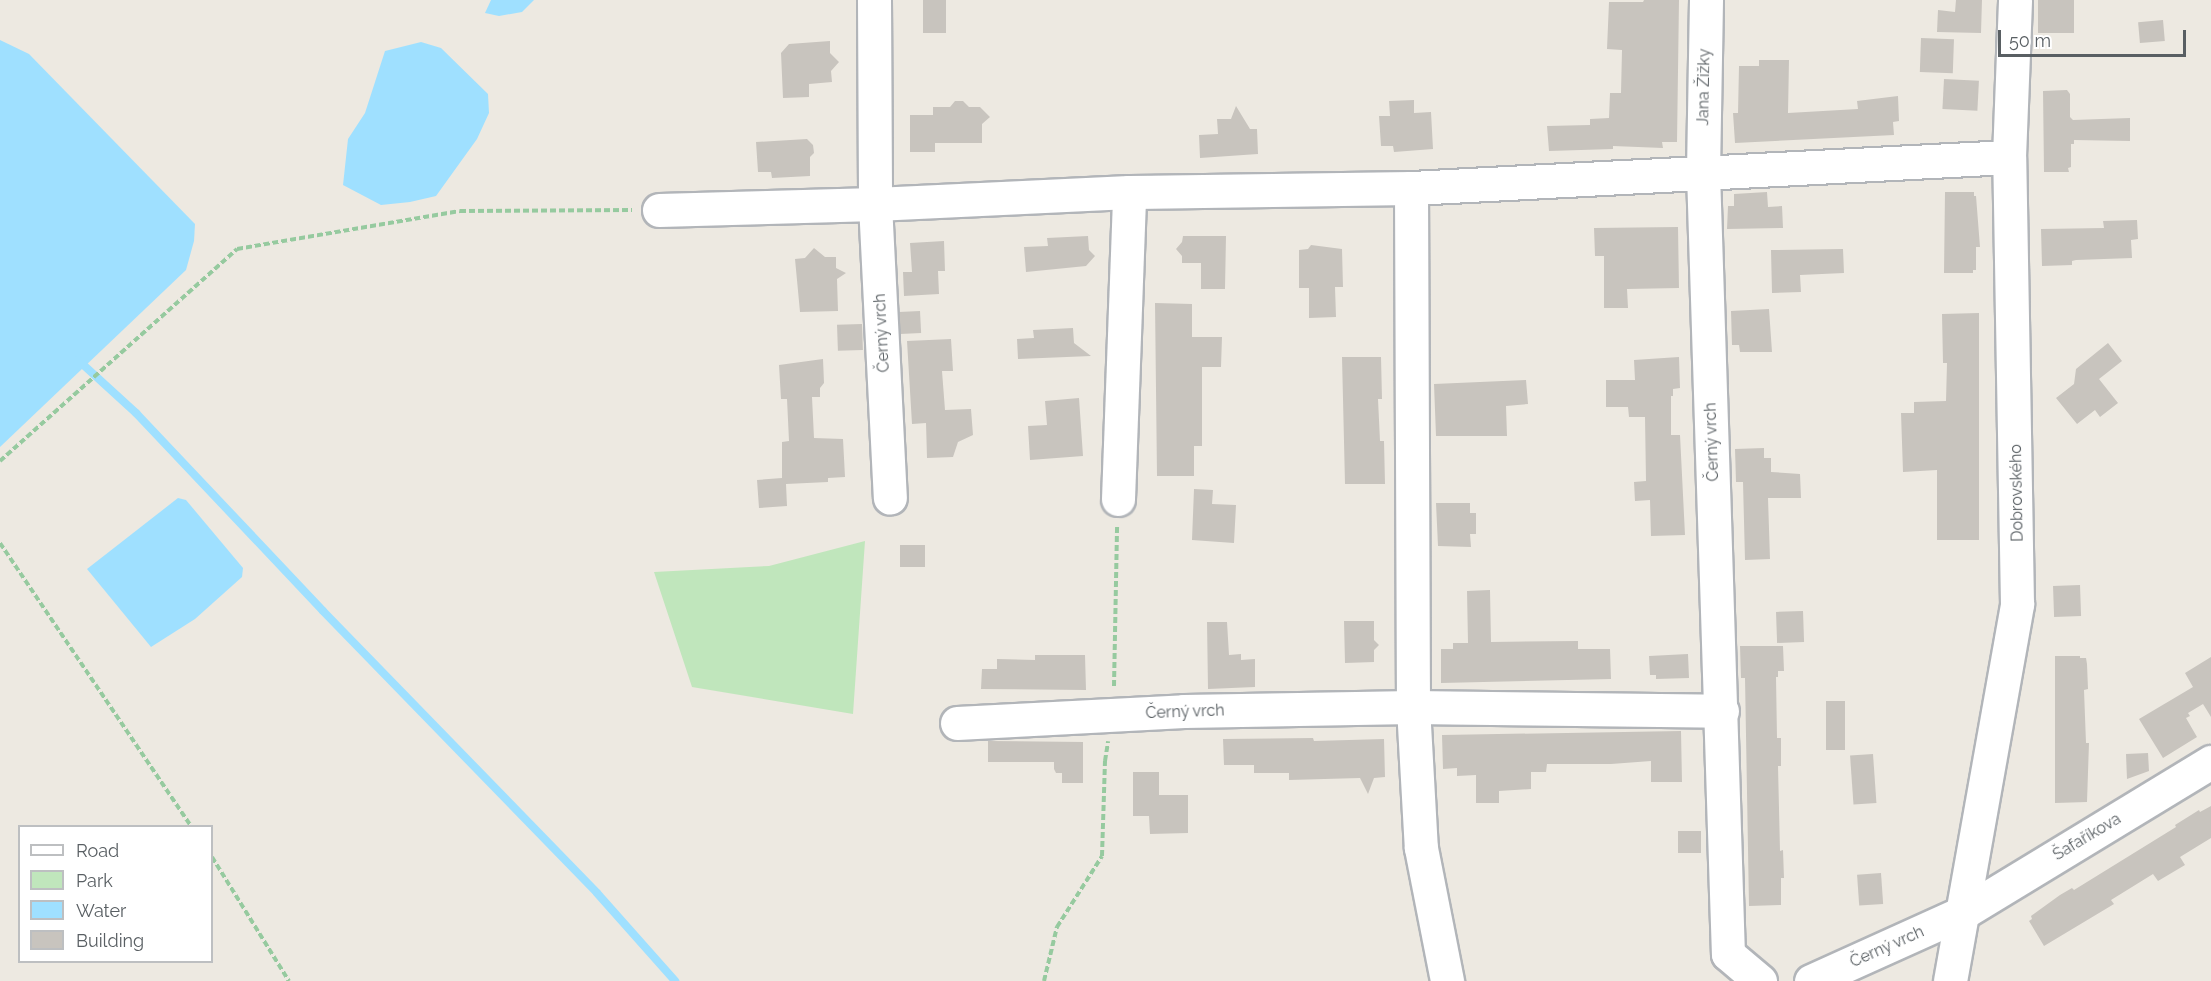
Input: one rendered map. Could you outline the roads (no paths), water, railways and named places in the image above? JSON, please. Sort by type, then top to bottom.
[{"type":"street","name":"Černý vrch","points":[[874,0],[875,204],[890,498]]},
{"type":"street","name":"Jana Žižky","points":[[1703,173],[1706,0]]},
{"type":"street","name":"Dobrovského","points":[[1950,981],[2017,604],[2009,157],[2015,0]]},
{"type":"street","points":[[658,210],[875,204],[1129,192],[1411,188],[2009,157]]},
{"type":"street","name":"Černý vrch","points":[[1703,173],[1728,954],[1760,981]]},
{"type":"street","points":[[1411,188],[1413,707],[1421,848],[1447,981]]},
{"type":"street","points":[[1118,499],[1129,192]]},
{"type":"street","name":"Černý vrch","points":[[957,723],[1184,711],[1413,707],[1722,711]]},
{"type":"street","name":"Šafaříkova","points":[[1964,912],[2211,762]]},
{"type":"street","name":"Černý vrch","points":[[1811,981],[1964,912]]},
{"type":"water","points":[[491,0],[534,0],[522,12],[499,16],[485,13]]},
{"type":"water","points":[[0,40],[29,54],[195,224],[194,241],[186,270],[0,447]]},
{"type":"water","points":[[421,42],[441,48],[488,94],[489,113],[477,139],[436,196],[381,205],[343,185],[348,139],[365,113],[385,51]]},
{"type":"water","points":[[178,498],[186,500],[243,568],[242,577],[195,619],[151,647],[87,569]]},
{"type":"waterway","points":[[78,360],[136,413],[323,611],[597,893],[675,981]]}]
